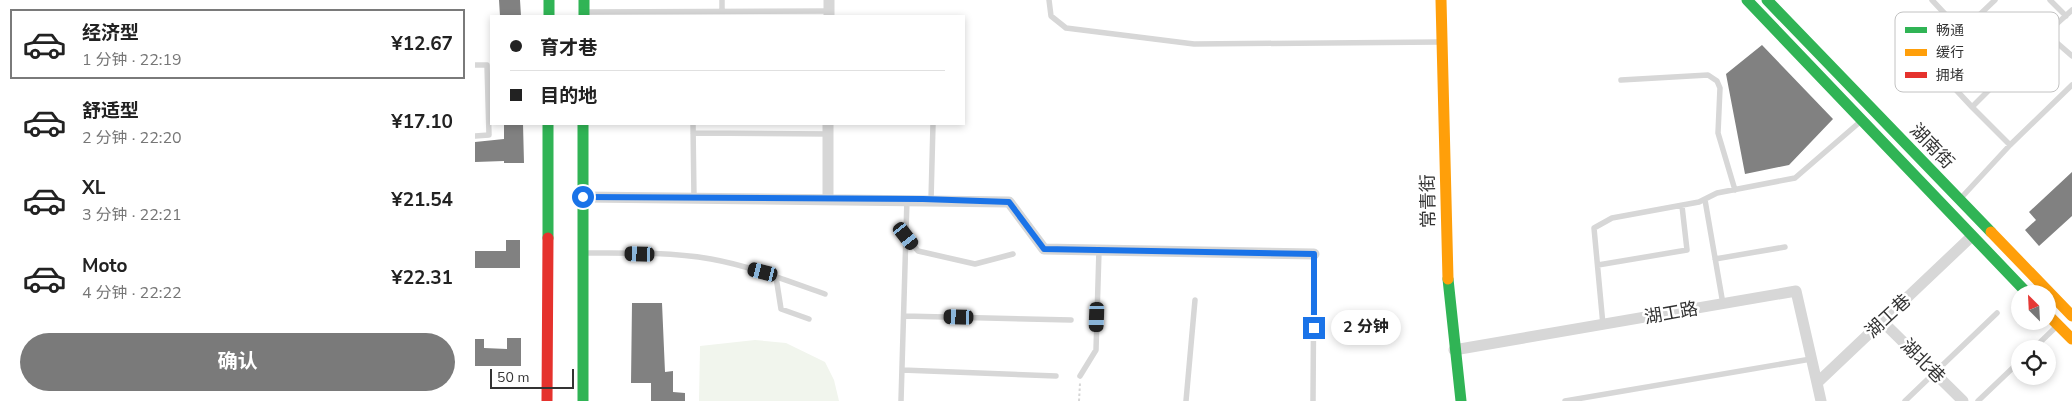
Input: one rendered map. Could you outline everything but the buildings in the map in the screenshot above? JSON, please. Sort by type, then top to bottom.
[{"type":"main road","points":[[549,0],[549,15]]},
{"type":"main road","name":"常青街","points":[[1441,0],[1447,270],[1454,350],[1461,401]]},
{"type":"main road","name":"湖南街","points":[[1747,0],[2019,285]]},
{"type":"main road","name":"湖南街","points":[[1767,0],[2072,316]]},
{"type":"main road","points":[[547,401],[548,125]]},
{"type":"main road","points":[[583,125],[583,401]]},
{"type":"main road","points":[[2058,325],[2072,339]]},
{"type":"street","points":[[828,129],[828,199]]},
{"type":"street","points":[[583,197],[907,199],[1009,202],[1044,249],[1314,254]]},
{"type":"street","name":"湖工巷","points":[[1817,383],[1972,236]]},
{"type":"street","name":"湖工路","points":[[1454,350],[1796,291],[1817,383]]},
{"type":"street","name":"湖北巷","points":[[1882,321],[1963,401]]},
{"type":"street","points":[[1817,383],[1821,401]]},
{"type":"lane","points":[[722,0],[722,11]]},
{"type":"lane","points":[[1049,0],[1051,16],[1066,28],[1194,44],[1442,42]]},
{"type":"lane","points":[[1933,0],[1944,12]]},
{"type":"lane","points":[[1983,12],[1995,0]]},
{"type":"lane","points":[[2050,0],[2066,16]]},
{"type":"lane","points":[[583,9],[692,14],[722,11],[829,9]]},
{"type":"lane","points":[[2059,22],[2072,10]]},
{"type":"lane","points":[[2059,45],[2072,56]]},
{"type":"lane","points":[[475,65],[487,65],[489,135],[475,136]]},
{"type":"lane","points":[[1621,80],[1708,75],[1717,81],[1720,88],[1719,134],[1735,190]]},
{"type":"lane","points":[[1959,199],[2010,145],[2072,85]]},
{"type":"lane","points":[[1958,92],[2010,145]]},
{"type":"lane","points":[[1972,107],[1987,92]]},
{"type":"lane","points":[[1603,324],[1594,228],[1612,218],[1682,206],[1705,200],[1717,194],[1795,178],[1861,121]]},
{"type":"lane","points":[[693,125],[694,198]]},
{"type":"lane","points":[[931,200],[933,125]]},
{"type":"lane","points":[[693,133],[828,129]]},
{"type":"lane","points":[[901,401],[907,199]]},
{"type":"lane","points":[[1705,200],[1723,304]]},
{"type":"lane","points":[[1598,266],[1687,250],[1682,206]]},
{"type":"lane","points":[[906,236],[917,251],[975,264],[1013,254]]},
{"type":"lane","points":[[1715,259],[1785,247]]},
{"type":"lane","points":[[1080,376],[1096,350],[1099,250]]},
{"type":"lane","points":[[583,253],[686,256],[712,260],[776,277],[825,294]]},
{"type":"lane","points":[[1313,401],[1314,254]]},
{"type":"lane","points":[[776,277],[781,309],[809,318]]},
{"type":"lane","points":[[1186,401],[1195,300]]},
{"type":"lane","points":[[1905,401],[1997,313]]},
{"type":"lane","points":[[904,316],[1071,320]]},
{"type":"lane","points":[[2042,340],[2058,325]]},
{"type":"lane","points":[[1565,401],[1811,359]]},
{"type":"lane","points":[[902,370],[1056,376]]},
{"type":"lane","points":[[1979,401],[2011,370]]},
{"type":"path","points":[[1079,401],[1080,376]]},
{"type":"shaded area","points":[[755,340],[786,343],[825,362],[834,380],[839,401],[699,401],[700,346]]},
{"type":"traffic: fast","points":[[549,0],[549,15]]},
{"type":"traffic: fast","points":[[584,0],[584,15]]},
{"type":"traffic: fast","points":[[1747,0],[2019,285]]},
{"type":"traffic: fast","points":[[1767,0],[1991,232]]},
{"type":"traffic: fast","points":[[548,125],[548,238]]},
{"type":"traffic: fast","points":[[583,125],[583,401]]},
{"type":"traffic: fast","points":[[1448,279],[1461,401]]},
{"type":"traffic: slow","points":[[1441,0],[1448,279]]},
{"type":"traffic: slow","points":[[1991,232],[2072,316]]},
{"type":"traffic: slow","points":[[2056,323],[2072,339]]},
{"type":"traffic: jam","points":[[547,401],[548,238]]},
{"type":"route","points":[[583,197],[923,199],[1009,202],[1044,249],[1314,254],[1314,328]]}]
